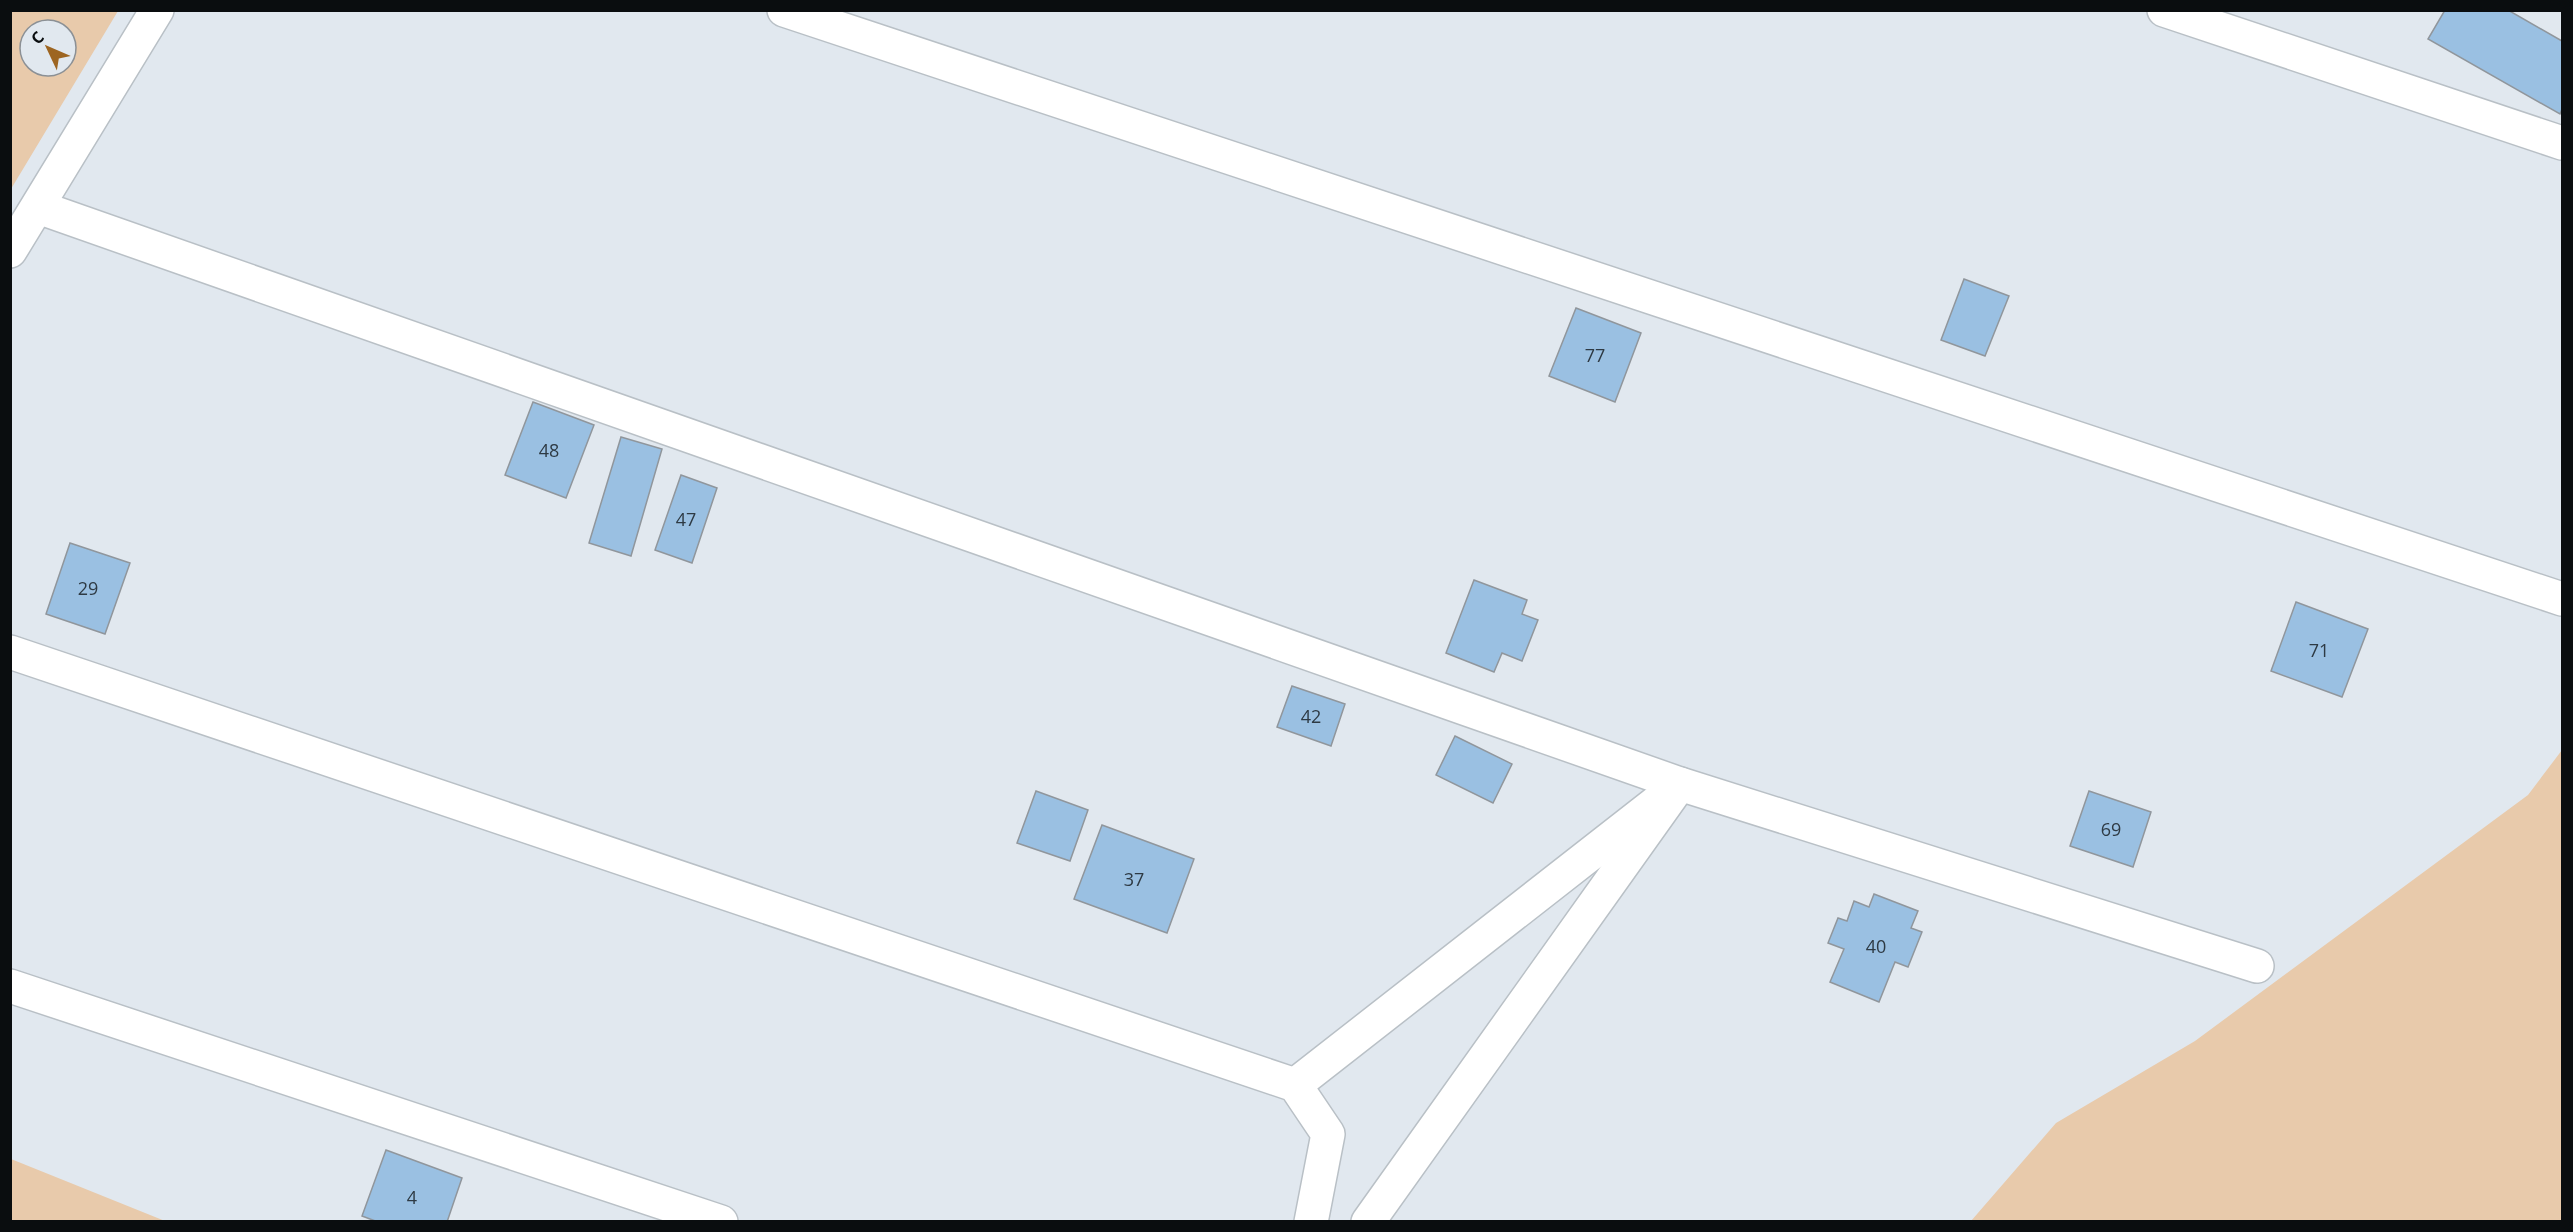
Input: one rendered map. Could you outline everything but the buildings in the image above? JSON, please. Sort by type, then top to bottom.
[{"type":"street","points":[[10,251],[39,207],[157,10]]},
{"type":"street","points":[[784,10],[2562,599]]},
{"type":"street","points":[[2164,10],[2562,143]]},
{"type":"street","points":[[39,207],[1680,784],[2257,966]]},
{"type":"street","points":[[10,652],[1295,1085],[1328,1134],[1311,1221]]},
{"type":"street","points":[[1295,1085],[1680,784]]},
{"type":"street","points":[[1368,1221],[1680,784]]},
{"type":"street","points":[[10,986],[721,1221]]},
{"type":"shaded area","points":[[10,11],[118,11],[78,78],[78,18],[18,18],[18,78],[78,78],[11,189]]},
{"type":"shaded area","points":[[2562,750],[2562,1221],[1971,1221],[2056,1123],[2195,1041],[2528,795]]},
{"type":"shaded area","points":[[11,1159],[165,1221],[11,1221]]}]
